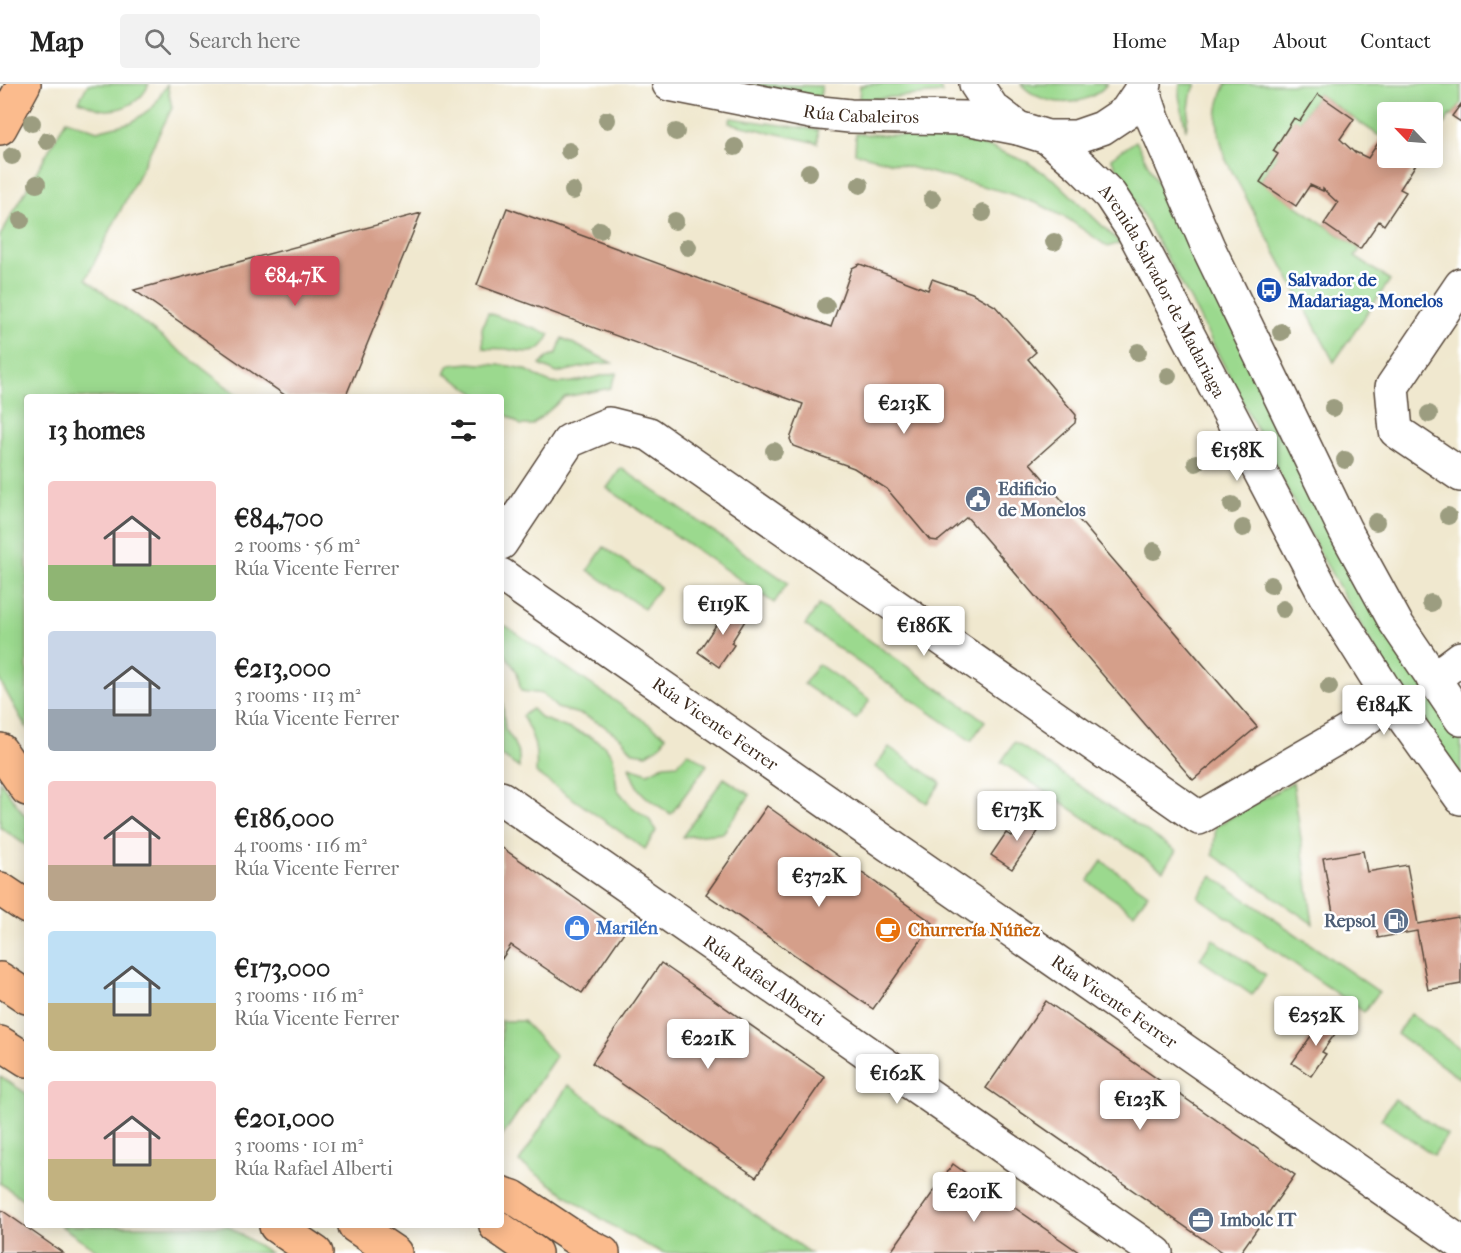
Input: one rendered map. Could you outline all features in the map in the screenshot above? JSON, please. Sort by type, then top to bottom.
[{"type":"main road","points":[[0,128],[24,84]]},
{"type":"main road","points":[[0,750],[24,785]]},
{"type":"main road","points":[[0,888],[24,905]]},
{"type":"main road","points":[[0,979],[24,995]]},
{"type":"main road","points":[[0,1043],[24,1058]]},
{"type":"main road","points":[[505,1193],[581,1242],[603,1253]]},
{"type":"main road","points":[[279,1228],[316,1253]]},
{"type":"main road","points":[[357,1228],[376,1253]]},
{"type":"main road","points":[[358,1228],[395,1253]]},
{"type":"main road","points":[[499,1228],[536,1253]]},
{"type":"street","name":"Rúa Cabaleiros","points":[[669,84],[810,112],[850,116],[966,118],[1033,133],[1076,137],[1102,128],[1126,112],[1144,87]]},
{"type":"street","name":"Avenida Salvador de Madariaga","points":[[976,84],[992,108],[1082,167],[1110,195],[1133,230],[1325,595],[1391,700],[1461,798]]},
{"type":"street","points":[[1144,87],[1153,118],[1208,247],[1340,520],[1396,622],[1432,679],[1461,719]]},
{"type":"street","points":[[1456,460],[1396,431],[1392,387],[1461,285]]},
{"type":"street","points":[[504,538],[568,441],[609,424],[649,434],[1199,818],[1348,731],[1391,700]]},
{"type":"street","name":"Rúa Vicente Ferrer","points":[[504,577],[1461,1244]]},
{"type":"street","points":[[1432,679],[1461,658]]},
{"type":"street","name":"Rúa Rafael Alberti","points":[[504,800],[1156,1253]]},
{"type":"green space","points":[[88,84],[149,84],[137,100],[120,108],[106,110],[79,101]]},
{"type":"green space","points":[[167,84],[172,108],[86,279],[236,394],[24,394],[24,724],[0,681],[0,236],[66,120],[97,131],[132,122],[154,106]]},
{"type":"green space","points":[[751,84],[822,86],[819,101]]},
{"type":"green space","points":[[939,84],[942,93],[859,100],[860,86]]},
{"type":"green space","points":[[1021,84],[1107,84],[1088,98],[1064,102],[1040,98]]},
{"type":"green space","points":[[1180,84],[1196,84],[1191,95],[1186,130],[1179,96]]},
{"type":"green space","points":[[1226,84],[1461,84],[1461,104],[1443,125],[1443,102],[1377,102],[1377,134],[1318,94],[1260,181],[1360,249],[1355,257],[1390,280],[1334,362],[1226,160],[1217,122]]},
{"type":"green space","points":[[731,118],[818,130],[818,143],[729,123]]},
{"type":"green space","points":[[856,134],[949,137],[992,148],[1027,162],[1056,181],[1120,243],[1108,247],[1068,219],[1041,205],[1005,192],[855,153]]},
{"type":"green space","points":[[1136,141],[1425,688],[1461,737],[1461,776],[1402,697],[1321,555],[1191,301],[1111,158]]},
{"type":"green space","points":[[488,313],[550,334],[542,347],[533,352],[483,348],[482,328]]},
{"type":"green space","points":[[562,338],[612,363],[596,364],[557,373],[540,365],[548,357],[557,353]]},
{"type":"green space","points":[[470,363],[520,368],[545,381],[558,384],[617,373],[610,388],[565,397],[532,425],[521,425],[504,413],[504,394],[476,394],[445,373],[449,365]]},
{"type":"green space","points":[[621,468],[788,583],[774,603],[607,488]]},
{"type":"green space","points":[[604,547],[660,587],[644,609],[588,570]]},
{"type":"green space","points":[[819,605],[985,721],[971,741],[805,625]]},
{"type":"green space","points":[[504,626],[666,736],[660,746],[647,754],[633,752],[621,738],[601,724],[583,715],[557,708],[543,694],[521,691],[517,672],[504,652]]},
{"type":"green space","points":[[818,664],[870,700],[856,719],[804,684]]},
{"type":"green space","points":[[532,709],[541,718],[591,737],[605,746],[613,757],[617,789],[631,806],[649,819],[656,831],[645,849],[536,773],[534,743],[522,716]]},
{"type":"green space","points":[[504,718],[505,729],[519,755],[519,768],[504,757]]},
{"type":"green space","points":[[1015,742],[1176,851],[1163,870],[1001,762]]},
{"type":"green space","points":[[889,747],[941,783],[927,803],[875,767]]},
{"type":"green space","points":[[688,752],[707,765],[671,814],[644,795],[636,784],[629,767],[648,773],[664,765],[678,764]]},
{"type":"green space","points":[[724,778],[750,795],[723,833],[682,837]]},
{"type":"green space","points":[[0,781],[24,815],[24,844],[0,827]]},
{"type":"green space","points":[[1293,782],[1313,924],[1213,855],[1216,826]]},
{"type":"green space","points":[[1102,861],[1148,894],[1134,913],[1088,881]]},
{"type":"green space","points":[[1212,876],[1379,992],[1364,1012],[1198,897]]},
{"type":"green space","points":[[1213,939],[1266,975],[1252,995],[1200,959]]},
{"type":"green space","points":[[1410,1014],[1461,1049],[1461,1079],[1397,1034]]},
{"type":"green space","points":[[504,1021],[523,1021],[556,1056],[504,1134]]},
{"type":"green space","points":[[0,1076],[24,1092],[24,1200],[0,1183]]},
{"type":"green space","points":[[568,1085],[810,1253],[664,1253],[626,1234],[572,1199],[519,1162]]},
{"type":"green space","points":[[1395,1099],[1447,1135],[1434,1155],[1381,1119]]},
{"type":"green space","points":[[64,1228],[231,1228],[270,1253],[101,1253]]},
{"type":"building","points":[[1318,94],[1354,119],[1340,139],[1355,153],[1368,158],[1377,144],[1377,168],[1414,168],[1400,189],[1406,192],[1384,225],[1379,221],[1360,249],[1324,224],[1338,203],[1323,189],[1323,191],[1310,185],[1296,206],[1260,182],[1278,154],[1273,151],[1294,118],[1300,121]]},
{"type":"building","points":[[1461,104],[1461,122],[1452,116]]},
{"type":"building","name":"Edificio de Monelos","points":[[507,208],[831,327],[852,268],[860,264],[928,290],[932,279],[972,293],[995,306],[1036,352],[1028,359],[1076,415],[1075,423],[1030,463],[1257,727],[1193,780],[967,517],[938,541],[930,540],[887,489],[854,468],[793,446],[790,439],[803,404],[477,285]]},
{"type":"building","points":[[421,213],[347,394],[283,394],[134,290]]},
{"type":"building","points":[[730,604],[748,616],[731,643],[734,645],[719,667],[698,652]]},
{"type":"building","points":[[767,806],[933,923],[873,1009],[706,894]]},
{"type":"building","points":[[1029,813],[1044,823],[1012,869],[991,855],[1006,833],[1012,836]]},
{"type":"building","points":[[504,849],[624,932],[582,993],[511,945],[504,956]]},
{"type":"building","name":"Repsol","points":[[1363,851],[1367,872],[1407,865],[1418,924],[1458,917],[1461,936],[1461,984],[1428,990],[1417,931],[1378,938],[1374,917],[1335,924],[1323,858]]},
{"type":"building","points":[[661,963],[825,1077],[756,1177],[592,1063]]},
{"type":"building","points":[[1046,1001],[1295,1175],[1240,1253],[1223,1253],[986,1088]]},
{"type":"building","points":[[1325,1016],[1340,1027],[1322,1052],[1326,1054],[1311,1076],[1292,1063]]},
{"type":"building","points":[[953,1164],[1002,1199],[1080,1253],[890,1253]]},
{"type":"building","points":[[0,1209],[24,1226],[24,1228],[27,1228],[63,1253],[0,1253]]},
{"type":"place","name":"Salvador de Madariaga, Monelos","points":[[1269,290]]},
{"type":"place","name":"Edificio de Monelos","points":[[978,499]]},
{"type":"place","name":"Repsol","points":[[1396,921]]},
{"type":"place","name":"Marilén","points":[[577,928]]},
{"type":"place","name":"Churrería Núñez","points":[[888,930]]},
{"type":"place","name":"Imbolc IT","points":[[1201,1220]]}]
